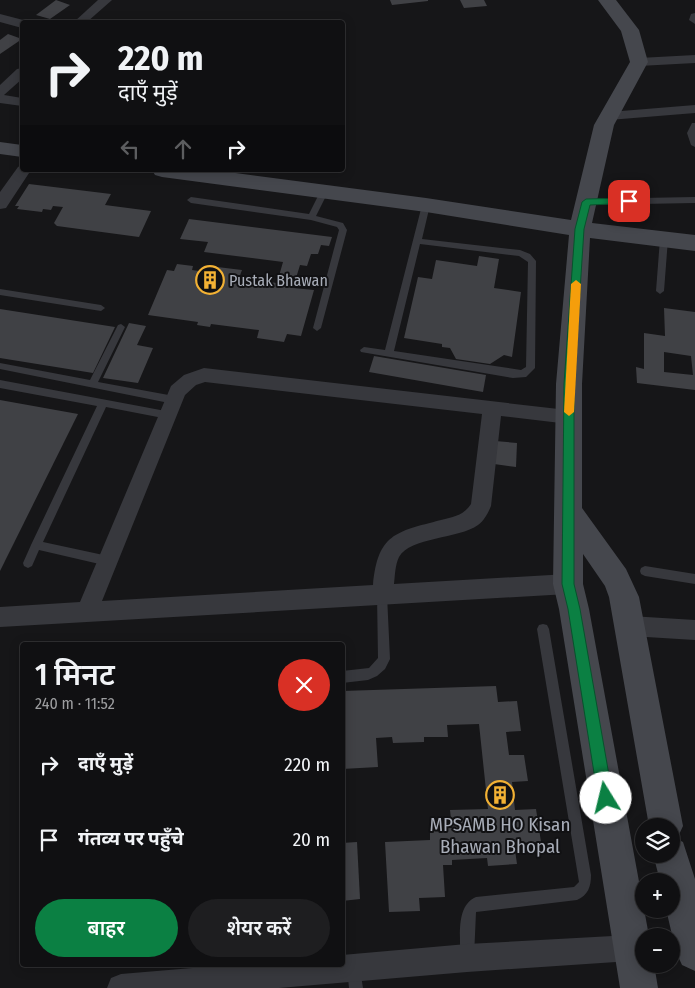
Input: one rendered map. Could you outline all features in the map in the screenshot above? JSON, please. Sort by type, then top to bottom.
[{"type":"street","points":[[82,20],[106,0]]},
{"type":"street","points":[[607,0],[630,30],[639,62],[604,125],[580,229],[569,384],[568,584],[574,609],[639,988]]},
{"type":"street","points":[[0,18],[20,23]]},
{"type":"street","points":[[639,62],[695,59]]},
{"type":"street","points":[[0,72],[20,75]]},
{"type":"street","points":[[0,92],[20,75]]},
{"type":"street","points":[[0,99],[20,102]]},
{"type":"street","points":[[609,116],[695,109]]},
{"type":"street","points":[[0,148],[20,152]]},
{"type":"street","points":[[0,204],[22,172]]},
{"type":"street","points":[[177,172],[426,205],[580,229],[695,243]]},
{"type":"street","points":[[86,613],[178,391],[190,380],[204,375],[569,416]]},
{"type":"street","points":[[382,595],[388,556],[394,546],[404,540],[460,525],[473,518],[481,506],[492,408]]},
{"type":"street","points":[[568,511],[616,578],[624,597],[665,818]]},
{"type":"street","points":[[0,617],[568,584]]},
{"type":"street","points":[[630,626],[695,630]]},
{"type":"street","points":[[672,863],[695,952]]},
{"type":"street","points":[[121,988],[355,978],[467,958],[631,948]]},
{"type":"lane","points":[[695,125],[691,133],[695,146]]},
{"type":"lane","points":[[311,218],[324,192]]},
{"type":"lane","points":[[190,200],[311,218],[340,225],[343,230],[317,328]]},
{"type":"lane","points":[[586,202],[695,200]]},
{"type":"lane","points":[[389,354],[426,205]]},
{"type":"lane","points":[[660,291],[664,239]]},
{"type":"lane","points":[[364,350],[513,374],[524,374],[530,368],[532,261],[520,253],[418,241]]},
{"type":"lane","points":[[0,292],[101,308]]},
{"type":"lane","points":[[92,384],[121,326]]},
{"type":"lane","points":[[0,366],[92,384],[171,407]]},
{"type":"lane","points":[[0,384],[103,403],[171,407]]},
{"type":"lane","points":[[28,562],[103,403]]},
{"type":"lane","points":[[36,545],[108,561]]},
{"type":"lane","points":[[645,571],[695,579]]},
{"type":"lane","points":[[345,677],[372,674],[380,669],[384,659],[382,595]]},
{"type":"lane","points":[[467,958],[468,914],[471,907],[476,904],[578,893],[585,885],[585,875],[543,629]]},
{"type":"building","points":[[56,0],[70,5],[50,19],[36,15]]},
{"type":"building","points":[[390,0],[428,0],[428,1],[392,5]]},
{"type":"building","points":[[460,0],[484,0],[487,6],[464,8]]},
{"type":"building","points":[[8,34],[20,38],[20,40],[0,54],[0,40]]},
{"type":"building","points":[[29,184],[111,194],[105,205],[151,211],[139,237],[57,226],[54,223],[63,207],[53,206],[51,210],[43,209],[42,212],[17,209],[19,206],[15,206]]},
{"type":"building","name":"Pustak Bhawan","points":[[189,219],[332,237],[329,246],[321,245],[318,254],[311,254],[307,266],[300,265],[293,288],[314,290],[301,336],[287,334],[284,342],[257,338],[259,330],[211,324],[210,327],[197,325],[198,322],[148,315],[167,270],[174,271],[177,264],[193,266],[192,270],[206,272],[209,266],[242,270],[239,278],[277,283],[283,262],[204,252],[208,242],[180,239]]},
{"type":"building","points":[[479,256],[499,259],[494,288],[521,292],[512,357],[504,355],[490,364],[456,359],[450,348],[442,347],[442,344],[404,338],[418,277],[432,279],[436,260],[477,266]]},
{"type":"building","points":[[664,308],[695,312],[695,390],[637,383],[636,367],[644,369],[644,333],[665,336]],"holes":[[[664,352],[691,356],[693,375],[664,372]]]},
{"type":"building","points":[[0,309],[115,327],[93,373],[0,358]]},
{"type":"building","points":[[129,323],[146,326],[137,345],[153,348],[138,383],[103,378]]},
{"type":"building","points":[[374,356],[486,375],[483,392],[369,372]]},
{"type":"building","points":[[0,400],[78,414],[0,571]]},
{"type":"building","points":[[495,441],[517,443],[516,467],[494,464]]},
{"type":"building","name":"MPSAMB HO Kisan Bhawan Bhopal","points":[[496,686],[498,702],[517,701],[521,731],[506,732],[509,755],[524,755],[528,781],[512,782],[515,810],[536,809],[541,842],[514,843],[517,864],[488,866],[487,858],[452,860],[452,865],[443,865],[445,897],[419,898],[420,911],[389,912],[385,842],[430,840],[430,829],[452,828],[450,810],[488,809],[479,724],[447,725],[448,737],[424,737],[424,742],[393,743],[392,737],[376,738],[378,767],[345,769],[345,691]]},
{"type":"building","points":[[357,842],[360,899],[345,901],[345,843]]},
{"type":"slow traffic","points":[[569,412],[569,384],[576,284]]},
{"type":"place","name":"Pustak Bhawan","points":[[210,280]]},
{"type":"place","name":"MPSAMB HO Kisan Bhawan Bhopal","points":[[500,795]]},
{"type":"route","points":[[606,798],[574,609],[568,584],[569,384],[580,229],[586,202],[629,201]]}]
